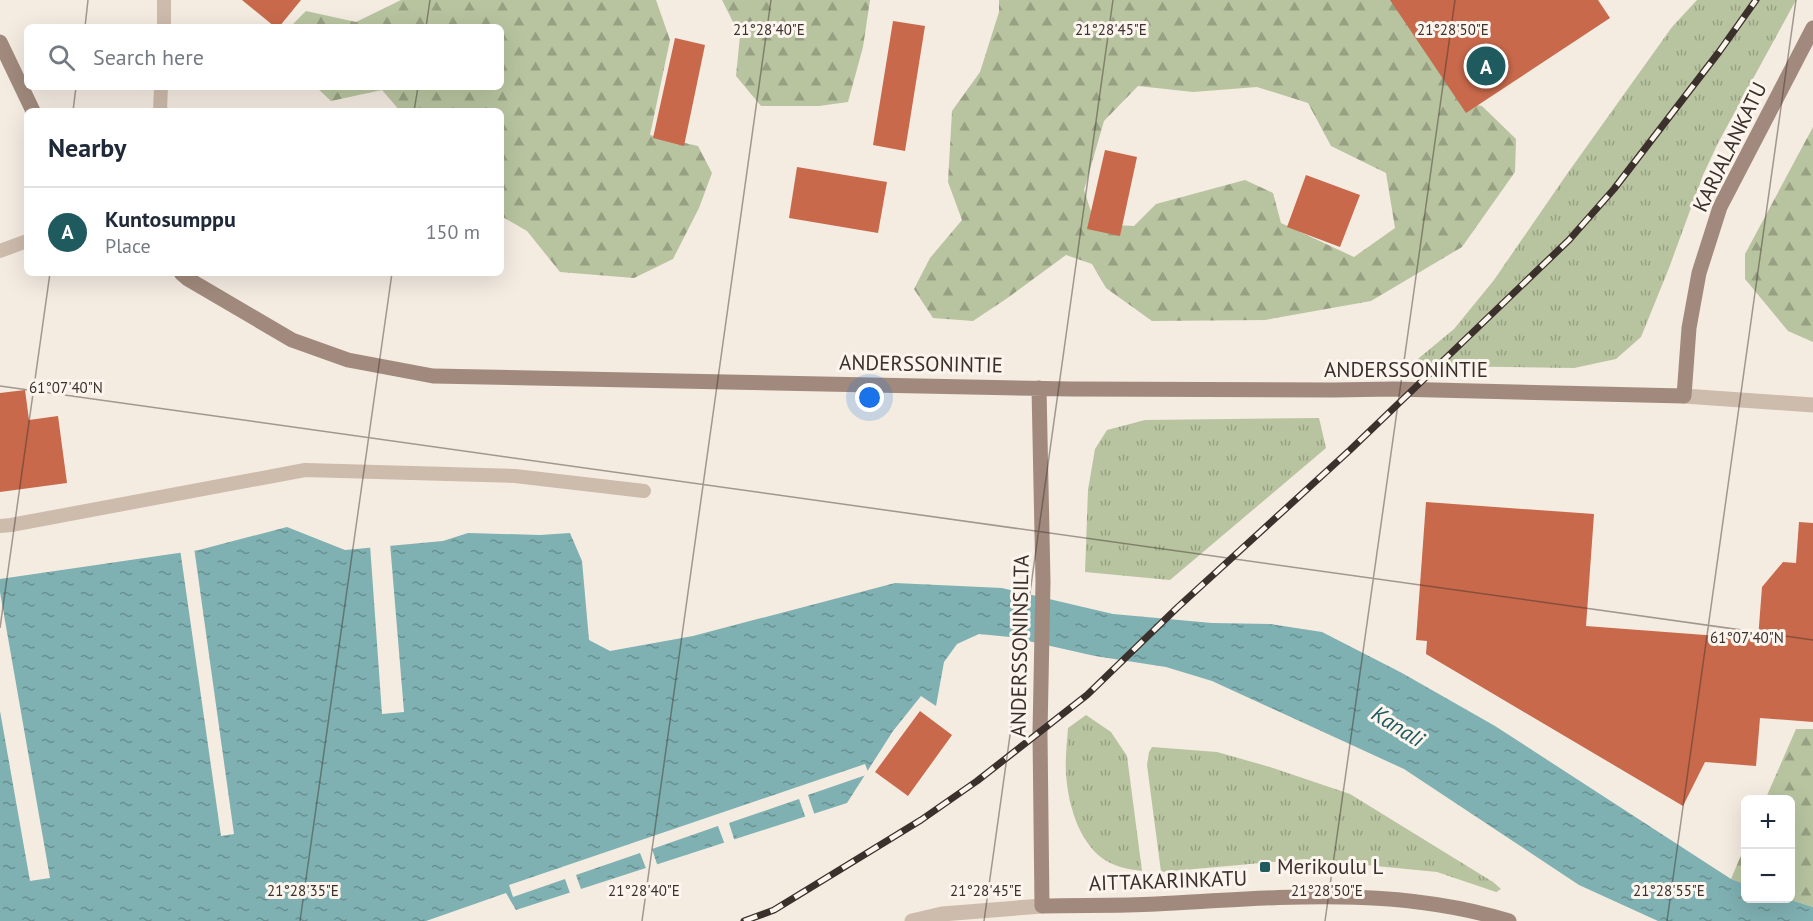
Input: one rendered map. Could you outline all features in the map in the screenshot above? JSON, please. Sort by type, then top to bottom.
[{"type":"main road","name":"KARJALANKATU","points":[[1684,396],[1689,328],[1699,273],[1720,207],[1813,28]]},
{"type":"main road","points":[[0,42],[32,108]]},
{"type":"main road","name":"ANDERSSONINTIE","points":[[184,276],[292,340],[348,360],[433,376],[1039,387],[1332,390],[1394,388],[1684,396]]},
{"type":"main road","name":"ANDERSSONINSILTA","points":[[1039,387],[1043,582],[1040,733],[1042,906]]},
{"type":"main road","name":"AITTAKARINKATU","points":[[1042,906],[1153,904],[1311,896],[1377,897],[1434,903],[1509,921]]},
{"type":"street","points":[[1684,396],[1813,405]]},
{"type":"street","points":[[912,921],[942,914],[1042,906]]},
{"type":"lane","points":[[164,0],[164,24]]},
{"type":"lane","points":[[160,108],[161,90]]},
{"type":"lane","points":[[0,251],[24,242]]},
{"type":"lane","points":[[0,526],[305,470],[515,476],[644,491]]},
{"type":"green space","points":[[401,0],[656,0],[670,40],[650,135],[698,146],[712,173],[699,208],[673,259],[634,278],[560,272],[527,231],[504,218],[504,108],[397,108],[382,90],[504,90],[504,24],[293,24],[306,11],[356,22]]},
{"type":"green space","points":[[722,0],[870,0],[863,47],[848,102],[819,106],[761,106],[736,76],[740,36]]},
{"type":"green space","points":[[999,0],[1392,0],[1461,102],[1482,106],[1516,139],[1515,172],[1462,247],[1371,301],[1265,320],[1152,321],[1106,288],[1092,264],[1066,255],[973,321],[933,318],[914,289],[930,258],[962,220],[948,182],[952,111],[980,72],[999,12]],"holes":[[[1138,86],[1193,92],[1257,87],[1308,103],[1331,146],[1386,173],[1395,228],[1354,257],[1281,223],[1273,193],[1245,180],[1156,204],[1134,226],[1095,224],[1084,190],[1104,121]]]},
{"type":"green space","points":[[1697,0],[1796,0],[1703,175],[1641,337],[1616,359],[1574,368],[1429,366],[1413,363],[1454,329],[1494,280],[1672,27]]},
{"type":"green space","points":[[319,90],[382,90],[331,101]]},
{"type":"green space","points":[[1813,127],[1813,342],[1788,331],[1745,279],[1745,254]]},
{"type":"green space","points":[[1319,418],[1326,448],[1170,580],[1085,572],[1088,490],[1095,449],[1107,430],[1145,420]]},
{"type":"green space","points":[[1086,715],[1111,732],[1127,756],[1142,871],[1116,866],[1102,858],[1087,841],[1072,809],[1066,774],[1068,728]]},
{"type":"green space","points":[[1796,729],[1813,729],[1813,907],[1795,901],[1795,795],[1767,795]]},
{"type":"green space","points":[[1152,747],[1217,752],[1350,794],[1501,889],[1496,892],[1437,872],[1305,859],[1161,872],[1147,765]]},
{"type":"green space","points":[[1741,855],[1741,883],[1731,879]]},
{"type":"water","name":"Kanali","points":[[287,527],[345,550],[443,541],[468,533],[540,535],[570,533],[582,561],[589,640],[610,651],[693,636],[895,583],[1002,588],[1113,614],[1212,623],[1270,624],[1322,632],[1402,673],[1495,726],[1731,879],[1741,883],[1741,903],[1795,901],[1813,907],[1813,921],[1658,921],[1579,885],[1404,769],[1212,681],[1166,667],[1095,656],[1010,637],[979,634],[957,644],[944,662],[936,706],[921,696],[893,731],[847,803],[516,910],[506,893],[426,921],[0,921],[0,579],[199,550]]},
{"type":"pier","points":[[390,543],[404,712],[382,714],[370,545]]},
{"type":"pier","points":[[194,547],[234,834],[221,836],[180,549]]},
{"type":"pier","points":[[0,592],[50,878],[30,881],[0,711]]},
{"type":"pier","points":[[865,764],[869,774],[808,795],[815,816],[806,819],[799,799],[729,823],[735,842],[725,845],[718,826],[652,849],[658,867],[647,871],[640,853],[576,875],[582,892],[571,896],[565,879],[513,897],[509,885]]},
{"type":"building","points":[[242,0],[301,0],[281,24],[271,24]]},
{"type":"building","points":[[1390,0],[1598,0],[1610,18],[1466,113]]},
{"type":"building","points":[[893,21],[925,26],[905,151],[873,145]]},
{"type":"building","points":[[675,38],[705,45],[684,146],[653,138]]},
{"type":"building","points":[[1105,150],[1137,157],[1120,236],[1087,229]]},
{"type":"building","points":[[797,167],[887,182],[878,233],[789,218]]},
{"type":"building","points":[[1306,175],[1360,195],[1340,247],[1287,227]]},
{"type":"building","points":[[25,390],[29,420],[58,416],[67,483],[0,492],[0,393]]},
{"type":"building","points":[[1426,502],[1594,514],[1586,626],[1758,639],[1762,587],[1783,562],[1796,563],[1799,522],[1813,523],[1813,722],[1760,718],[1756,766],[1705,762],[1683,806],[1426,654],[1427,641],[1416,640]]},
{"type":"building","points":[[920,711],[952,735],[908,796],[875,772]]},
{"type":"railway","points":[[744,921],[774,910],[921,820],[977,781],[1087,695],[1178,607],[1350,450],[1569,240],[1614,189],[1756,0]]},
{"type":"place","name":"Kuntosumppu","points":[[1486,66]]},
{"type":"place","name":"Merikoulu L","points":[[1265,867]]}]
